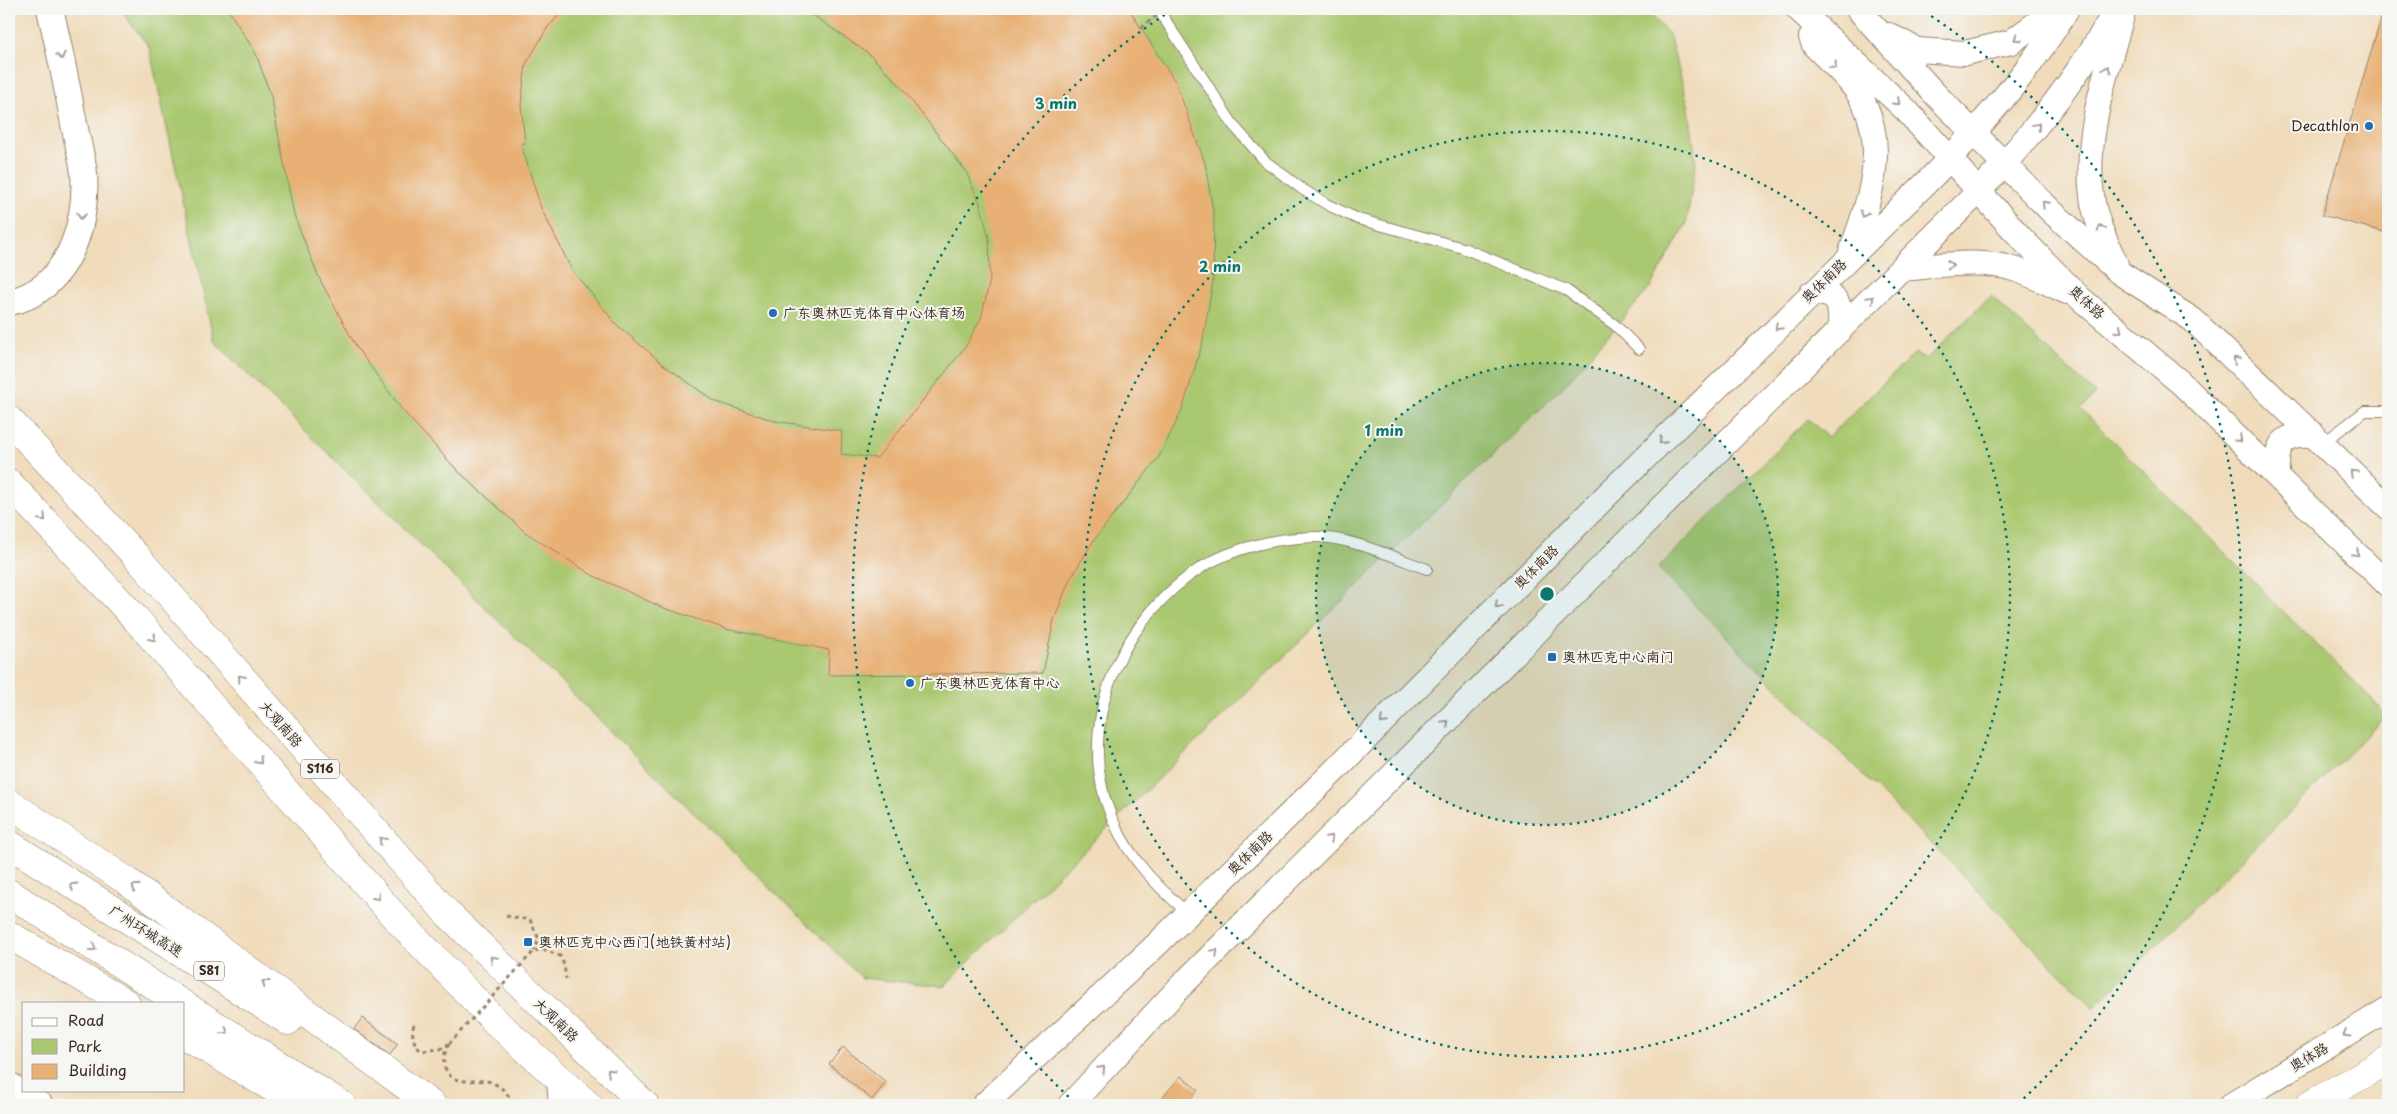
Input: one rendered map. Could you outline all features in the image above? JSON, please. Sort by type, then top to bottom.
[{"type":"main road","points":[[9,302],[45,285],[64,264],[75,244],[83,202],[84,172],[50,9]]},
{"type":"main road","name":"大观南路","points":[[9,420],[135,555],[447,912],[645,1105]]},
{"type":"main road","points":[[9,483],[136,619],[394,916],[560,1092],[588,1105]]},
{"type":"main road","points":[[9,803],[127,881],[432,1105]]},
{"type":"main road","name":"广州环城高速","points":[[9,844],[286,1019],[405,1105]]},
{"type":"main road","points":[[9,893],[179,1002]]},
{"type":"main road","points":[[9,935],[124,1002]]},
{"type":"main road","points":[[185,1006],[342,1105]]},
{"type":"main road","points":[[185,1036],[301,1105]]},
{"type":"main road","points":[[2310,1105],[2388,1060]]},
{"type":"street","points":[[1865,17],[1917,50],[1965,53],[2011,42],[2056,9]]},
{"type":"street","name":"奥体南路","points":[[984,1105],[1188,913],[1975,133],[2033,61],[2067,9]]},
{"type":"street","points":[[1070,1105],[1181,986],[1979,191],[2047,113],[2101,35],[2116,9]]},
{"type":"street","points":[[2120,273],[2101,231],[2094,205],[2091,151],[2100,98],[2124,9]]},
{"type":"street","points":[[1798,10],[1814,44],[1864,102],[1874,137],[1876,159],[1874,180],[1849,257]]},
{"type":"street","name":"奥体路","points":[[1798,10],[1906,110],[1979,191],[2082,299],[2181,383],[2388,584]]},
{"type":"street","points":[[1865,17],[2052,211],[2120,273],[2193,320],[2388,507]]},
{"type":"street","points":[[1901,269],[1974,264],[2016,269],[2082,299]]},
{"type":"street","points":[[1812,293],[1826,293],[1838,303],[1841,312],[1840,330]]},
{"type":"street","points":[[2277,475],[2277,454],[2283,440],[2290,436],[2319,439]]},
{"type":"street","name":"奥体路","points":[[2231,1105],[2388,1009]]},
{"type":"street","points":[[9,1084],[42,1105]]},
{"type":"lane","points":[[1158,9],[1234,126],[1266,161],[1302,189],[1328,205],[1358,219],[1463,248],[1566,290],[1615,325],[1639,349]]},
{"type":"lane","points":[[2319,439],[2365,411],[2388,411]]},
{"type":"lane","points":[[1188,913],[1155,885],[1133,858],[1105,798],[1098,734],[1103,701],[1115,665],[1138,629],[1165,597],[1202,567],[1239,550],[1277,541],[1316,537],[1366,547],[1427,569]]},
{"type":"path","points":[[1140,28],[1165,9]]},
{"type":"path","points":[[414,1024],[412,1031],[413,1040],[421,1051],[441,1049],[449,1044],[534,951],[539,938],[530,920],[506,916]]},
{"type":"path","points":[[534,951],[542,949],[560,956],[564,965],[566,979]]},
{"type":"path","points":[[449,1044],[443,1063],[448,1074],[455,1079],[468,1082],[492,1082],[507,1092],[515,1105]]},
{"type":"green space","name":"广东奥林匹克体育中心","points":[[120,9],[1645,9],[1669,34],[1689,108],[1696,164],[1686,225],[1649,289],[1561,389],[944,986],[862,978],[214,341],[149,47]]},
{"type":"green space","points":[[1991,296],[2095,394],[2081,409],[2387,715],[2094,1008],[1658,568],[1808,419],[1828,437],[1915,353],[1926,359]]},
{"type":"building","name":"广东奥林匹克体育中心体育场","points":[[228,9],[565,9],[548,27],[526,64],[521,105],[525,143],[521,144],[541,208],[572,270],[616,324],[664,365],[714,401],[775,421],[842,431],[841,454],[877,458],[966,346],[981,318],[990,280],[989,238],[980,203],[965,170],[897,82],[869,54],[804,9],[1129,9],[1176,83],[1205,163],[1214,217],[1213,281],[1202,345],[1182,410],[1159,457],[1094,540],[1069,581],[1054,620],[1043,673],[828,675],[829,650],[726,629],[661,607],[592,575],[525,532],[457,470],[403,411],[357,348],[319,278],[294,215],[271,96],[256,54]]},
{"type":"building","name":"Decathlon","points":[[2384,9],[2388,9],[2388,233],[2322,215]]},
{"type":"building","points":[[362,1018],[398,1044],[390,1055],[354,1029]]},
{"type":"building","points":[[843,1047],[886,1082],[872,1100],[829,1064]]},
{"type":"building","points":[[1181,1076],[1198,1090],[1185,1105],[1156,1105]]},
{"type":"place","name":"Decathlon","points":[[2369,126]]},
{"type":"place","name":"广东奥林匹克体育中心体育场","points":[[773,313]]},
{"type":"place","name":"奥林匹克中心南门","points":[[1552,657]]},
{"type":"place","name":"广东奥林匹克体育中心","points":[[910,683]]},
{"type":"place","name":"奥林匹克中心西门(地铁黄村站)","points":[[528,942]]}]
